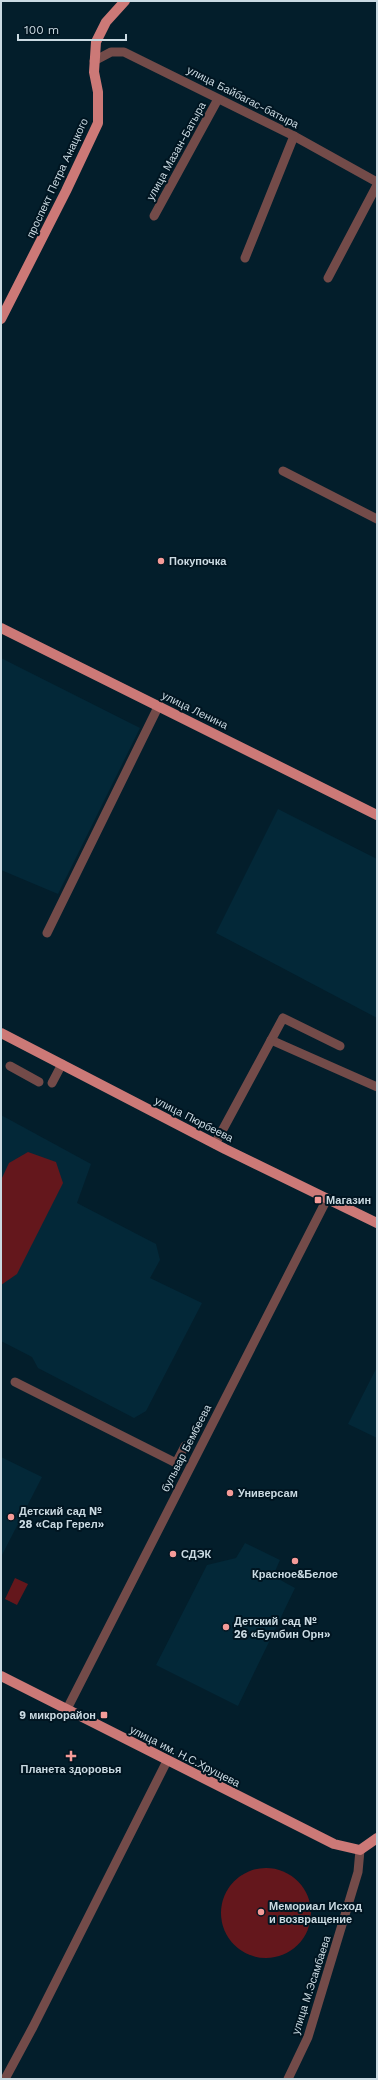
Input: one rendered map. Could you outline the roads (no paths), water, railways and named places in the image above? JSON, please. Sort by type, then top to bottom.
[{"type":"main road","name":"проспект Петра Анацкого","points":[[1,319],[66,191],[98,123],[99,104],[94,72],[96,42],[106,22],[125,1]]},
{"type":"main road","name":"улица Ленина","points":[[1,628],[159,705],[377,815]]},
{"type":"main road","name":"улица Пюрбеева","points":[[1,1033],[215,1144],[377,1223]]},
{"type":"main road","name":"улица им. Н.С.Хрущева","points":[[1,1676],[334,1844],[360,1850]]},
{"type":"main road","points":[[360,1850],[377,1838]]},
{"type":"street","name":"улица Байбагас-батыра","points":[[94,61],[111,52],[124,52],[294,136],[377,184]]},
{"type":"street","name":"улица Мазан-Батыра","points":[[154,216],[218,99]]},
{"type":"street","points":[[245,258],[294,136]]},
{"type":"street","points":[[328,278],[377,184]]},
{"type":"street","points":[[283,471],[377,519]]},
{"type":"street","points":[[47,933],[159,705]]},
{"type":"street","points":[[215,1144],[282,1018],[340,1046]]},
{"type":"street","points":[[271,1040],[377,1087]]},
{"type":"street","points":[[52,1083],[62,1064]]},
{"type":"street","points":[[10,1066],[39,1082]]},
{"type":"street","name":"бульвар Бембеева","points":[[67,1709],[327,1199]]},
{"type":"street","name":"бульвар Бембеева","points":[[15,1382],[176,1463],[185,1446]]},
{"type":"street","points":[[4,2079],[33,2027],[168,1761]]},
{"type":"street","name":"улица М.Эсамбаева","points":[[288,2079],[308,2037],[358,1872],[360,1850]]},
{"type":"place","name":"Покупочка","points":[[161,561]]},
{"type":"place","name":"Магазин","points":[[318,1200]]},
{"type":"place","name":"Универсам","points":[[230,1493]]},
{"type":"place","name":"Детский сад № 28 «Сар Герел»","points":[[11,1517]]},
{"type":"place","name":"СДЭК","points":[[173,1554]]},
{"type":"place","name":"Красное&Белое","points":[[295,1561]]},
{"type":"place","name":"Детский сад № 26 «Бумбин Орн»","points":[[226,1627]]},
{"type":"place","name":"9 микрорайон","points":[[104,1715]]},
{"type":"place","name":"Планета здоровья","points":[[71,1756]]},
{"type":"place","name":"Мемориал Исход и возвращение","points":[[261,1912]]}]
